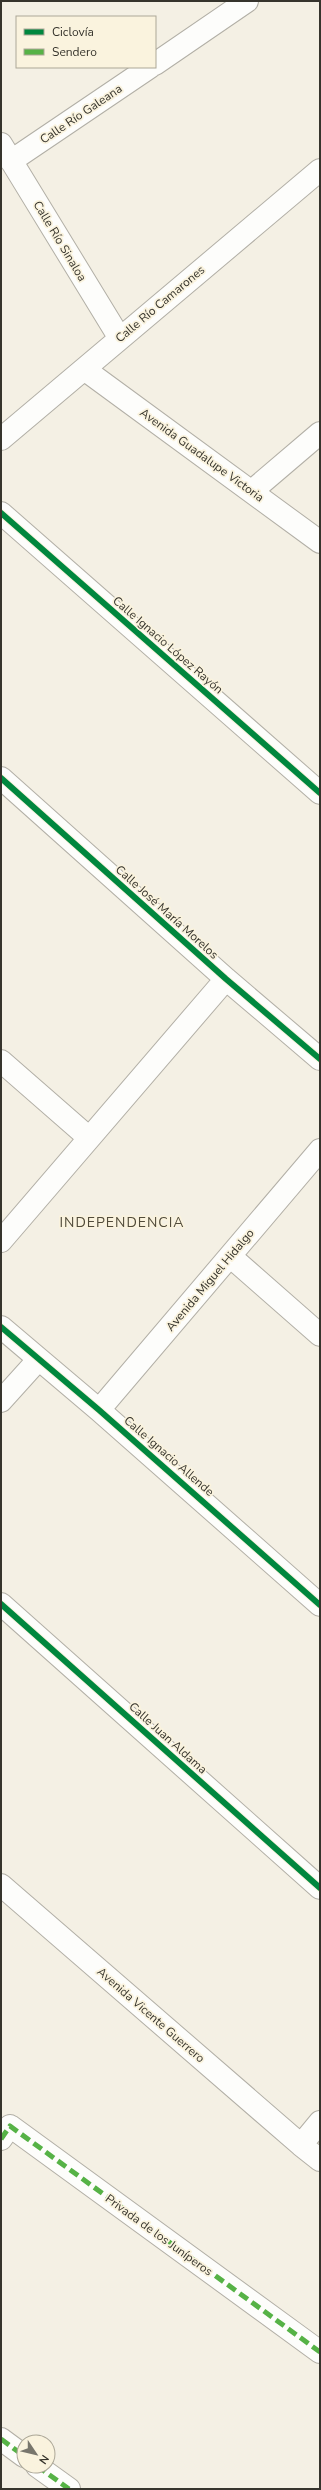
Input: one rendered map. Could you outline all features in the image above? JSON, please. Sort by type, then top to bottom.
[{"type":"street","points":[[156,63],[247,1]]},
{"type":"street","name":"Calle Río Galeana","points":[[6,153],[148,68]]},
{"type":"street","name":"Calle Río Sinaloa","points":[[6,153],[119,337]]},
{"type":"street","name":"Calle Río Camarones","points":[[1,439],[84,369],[119,337],[320,170]]},
{"type":"street","name":"Avenida Guadalupe Victoria","points":[[84,369],[320,542]]},
{"type":"street","points":[[252,491],[320,433]]},
{"type":"street","name":"Calle Ignacio López Rayón","points":[[1,513],[320,793]]},
{"type":"street","name":"Calle José María Morelos","points":[[1,778],[226,979],[319,1057]]},
{"type":"street","points":[[1,1241],[88,1137],[226,979]]},
{"type":"street","points":[[1,1061],[88,1137]]},
{"type":"street","name":"Avenida Miguel Hidalgo","points":[[99,1410],[320,1150]]},
{"type":"street","points":[[230,1256],[320,1335]]},
{"type":"street","name":"Calle Ignacio Allende","points":[[1,1327],[38,1360],[99,1410],[320,1604]]},
{"type":"street","points":[[1,1401],[38,1360]]},
{"type":"street","name":"Calle Juan Aldama","points":[[1,1604],[320,1888]]},
{"type":"street","name":"Avenida Vicente Guerrero","points":[[1,1884],[300,2145],[320,2160]]},
{"type":"street","points":[[300,2145],[320,2122]]},
{"type":"street","name":"Privada de los Juníperos","points":[[1,2139],[10,2126],[320,2352]]},
{"type":"street","points":[[1,2439],[16,2450]]},
{"type":"street","points":[[49,2474],[69,2489]]},
{"type":"marked path","points":[[1,2139],[10,2126],[320,2352]]},
{"type":"marked path","points":[[1,2439],[16,2450]]},
{"type":"marked path","points":[[48,2474],[69,2489]]},
{"type":"cycle path","points":[[1,513],[320,793]]},
{"type":"cycle path","points":[[1,778],[226,979],[320,1059]]},
{"type":"cycle path","points":[[1,1327],[99,1410],[320,1605]]},
{"type":"cycle path","points":[[1,1604],[320,1888]]},
{"type":"district","name":"INDEPENDENCIA","points":[[122,1222]]}]
